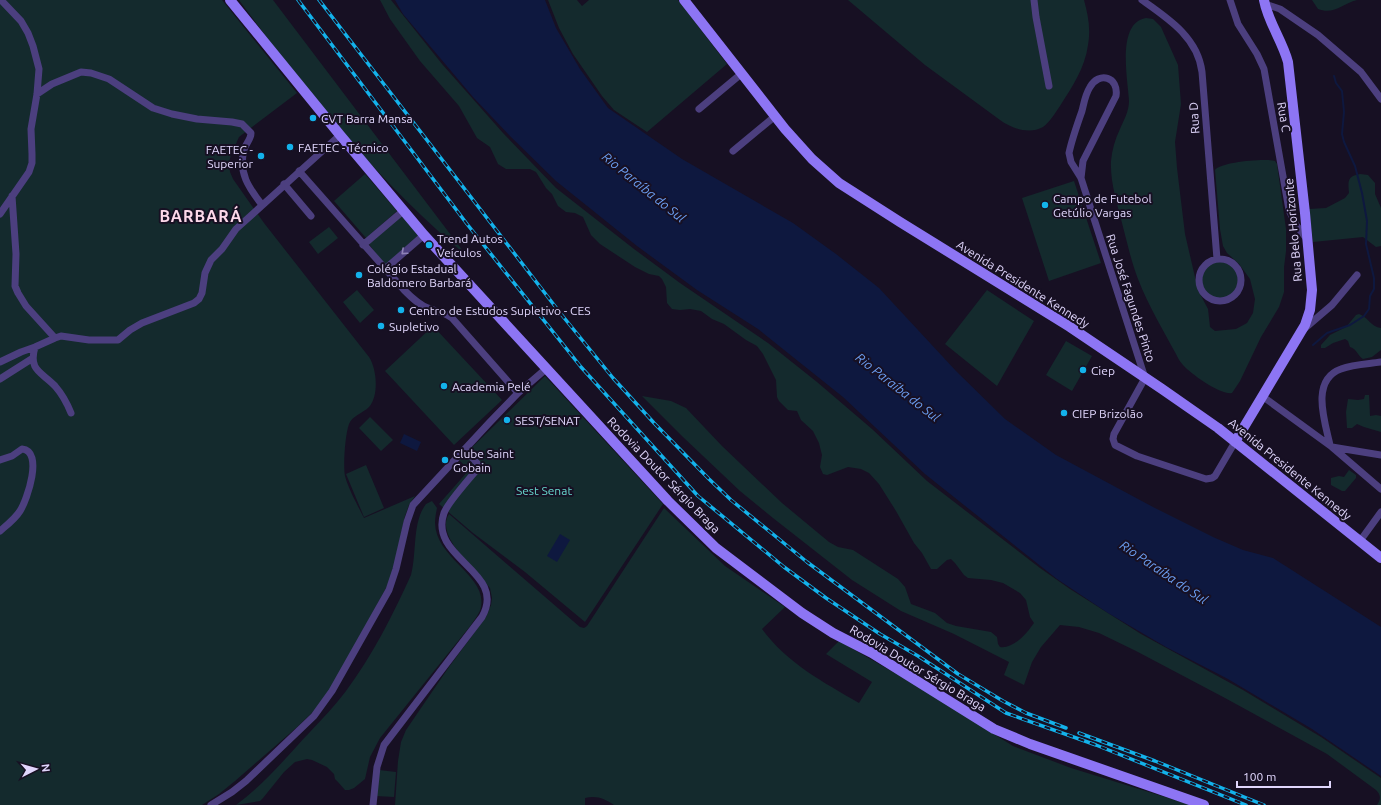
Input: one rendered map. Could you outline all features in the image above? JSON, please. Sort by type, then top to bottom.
[{"type":"main road","name":"Rodovia Doutor Sérgio Braga","points":[[230,0],[340,135],[424,234],[668,500],[716,548],[802,613],[833,633],[872,653],[994,729],[1030,744],[1204,805]]},
{"type":"main road","name":"Avenida Presidente Kennedy","points":[[684,0],[774,117],[812,158],[840,183],[906,226],[1070,327],[1218,428],[1381,558]]},
{"type":"main road","name":"Rua Belo Horizonte","points":[[1235,442],[1302,330],[1309,315],[1312,298],[1288,62],[1264,2]]},
{"type":"street","points":[[0,214],[29,172],[32,163],[31,129],[37,94],[39,69],[28,33],[21,21],[1,0]]},
{"type":"street","points":[[1034,0],[1049,86]]},
{"type":"street","name":"Rua D","points":[[1142,0],[1188,37],[1196,49],[1200,60],[1217,259]]},
{"type":"street","name":"Rua C","points":[[1230,0],[1238,24],[1257,54],[1264,69],[1288,210],[1296,225],[1307,240]]},
{"type":"street","points":[[1264,2],[1280,9],[1318,35],[1361,72],[1381,99]]},
{"type":"street","points":[[37,94],[52,84],[80,72],[91,72],[109,79],[153,108],[172,114],[197,119],[242,124],[251,133],[243,153],[242,167],[248,186],[260,207]]},
{"type":"street","points":[[699,109],[741,74]]},
{"type":"street","name":"Rua José Fagundes Pinto","points":[[1081,178],[1083,161],[1116,96],[1116,85],[1107,78],[1096,79],[1090,87],[1085,97],[1069,153],[1070,158],[1081,178],[1145,378]]},
{"type":"street","points":[[732,151],[774,117]]},
{"type":"street","points":[[0,362],[61,336],[89,340],[118,340],[130,330],[142,323],[194,303],[199,299],[202,293],[205,273],[211,260],[222,249],[236,229],[340,135]]},
{"type":"street","points":[[299,171],[404,290],[418,303],[429,309],[444,312],[452,318],[518,393]]},
{"type":"street","points":[[284,184],[311,216]]},
{"type":"street","points":[[12,196],[16,254],[15,286],[26,306],[55,338]]},
{"type":"street","points":[[363,245],[404,211]]},
{"type":"street","points":[[385,270],[424,234]]},
{"type":"street","points":[[1217,259],[1227,260],[1234,263],[1241,277],[1241,284],[1236,294],[1230,299],[1223,301],[1215,301],[1206,296],[1201,290],[1199,283],[1199,275],[1204,266],[1209,261],[1217,259]]},
{"type":"street","points":[[1302,330],[1332,305],[1356,275]]},
{"type":"street","points":[[35,347],[33,362],[38,370],[60,392],[71,413]]},
{"type":"street","points":[[0,379],[33,358]]},
{"type":"street","points":[[1331,446],[1323,413],[1322,399],[1323,389],[1327,380],[1334,372],[1341,369],[1381,362]]},
{"type":"street","points":[[211,805],[246,781],[314,716],[326,700],[389,590],[396,569],[407,522],[414,505],[518,393],[547,368]]},
{"type":"street","points":[[1145,378],[1114,434],[1113,440],[1116,446],[1137,456],[1206,479],[1215,476],[1235,442]]},
{"type":"street","points":[[1262,396],[1331,446],[1381,489]]},
{"type":"street","points":[[1331,446],[1381,455]]},
{"type":"street","points":[[0,460],[12,456],[22,449],[27,450],[30,453],[32,459],[32,470],[26,498],[20,511],[12,521],[0,531]]},
{"type":"street","points":[[373,805],[377,767],[384,745],[482,617],[486,609],[488,596],[484,585],[449,545],[444,535],[443,518],[447,508],[478,464],[465,450]]},
{"type":"street","points":[[1358,540],[1381,512]]},
{"type":"green space","points":[[0,0],[222,0],[297,93],[239,137],[229,162],[230,172],[233,179],[264,223],[369,357],[374,368],[376,390],[372,402],[367,409],[350,421],[349,424],[345,443],[344,465],[348,486],[364,518],[415,496],[409,505],[405,516],[391,579],[333,685],[318,707],[235,781],[202,805],[0,805]]},
{"type":"green space","points":[[239,0],[273,0],[466,255],[403,197],[345,135]]},
{"type":"green space","points":[[380,0],[391,0],[442,64],[503,133],[556,188],[680,283],[768,343],[872,429],[927,481],[1040,568],[1141,634],[1243,690],[1321,737],[1381,778],[1381,805],[1377,805],[1380,797],[1376,790],[1327,754],[1225,698],[1099,633],[1079,627],[1060,625],[1041,647],[1032,662],[1024,685],[1004,675],[1009,662],[954,634],[901,611],[852,580],[773,518],[740,491],[642,396],[671,401],[686,408],[722,446],[782,503],[829,542],[838,547],[853,550],[898,579],[905,587],[911,604],[935,613],[947,623],[991,632],[997,637],[1000,647],[1010,646],[1020,640],[1034,623],[1030,617],[1026,600],[1020,593],[1003,583],[991,580],[968,578],[951,559],[947,560],[937,569],[931,569],[879,484],[869,473],[861,469],[848,467],[827,475],[823,474],[820,467],[822,455],[819,443],[813,431],[801,420],[797,411],[788,410],[779,401],[777,397],[776,380],[763,354],[757,346],[701,311],[690,309],[672,309],[667,303],[666,287],[662,279],[659,276],[649,274],[635,267],[600,244],[591,235],[583,217],[575,213],[566,212],[558,206],[552,194],[546,188],[536,172],[530,169],[506,169],[498,164],[490,147],[477,138],[459,106],[420,61],[390,19]]},
{"type":"green space","points":[[548,0],[577,0],[582,6],[589,0],[678,0],[727,64],[647,132],[614,110],[602,96],[573,54],[559,28]]},
{"type":"green space","points":[[848,0],[1084,0],[1088,17],[1089,39],[1081,69],[1060,106],[1048,123],[1038,129],[1020,130],[1009,126],[1000,120],[925,65]]},
{"type":"green space","points":[[1312,0],[1357,0],[1329,11],[1318,9]]},
{"type":"green space","points":[[1146,18],[1153,19],[1161,27],[1178,65],[1181,104],[1175,142],[1185,234],[1198,290],[1208,309],[1210,327],[1215,331],[1236,329],[1247,323],[1253,313],[1255,299],[1250,279],[1239,264],[1227,253],[1223,246],[1220,229],[1215,170],[1226,165],[1253,160],[1270,160],[1275,161],[1277,164],[1286,229],[1284,292],[1279,307],[1261,337],[1240,381],[1232,393],[1220,391],[1206,383],[1187,369],[1179,360],[1151,308],[1138,279],[1129,251],[1114,192],[1111,169],[1112,153],[1129,105],[1126,67],[1127,41],[1131,30],[1137,22]]},
{"type":"green space","points":[[365,174],[397,211],[366,238],[334,201]]},
{"type":"green space","points":[[1360,174],[1368,175],[1375,183],[1375,194],[1381,208],[1381,246],[1376,247],[1363,237],[1313,242],[1309,209],[1326,208],[1345,198],[1349,193],[1349,180],[1353,176]]},
{"type":"green space","points":[[1074,181],[1101,263],[1049,281],[1022,198]]},
{"type":"green space","points":[[402,215],[419,236],[385,266],[369,244]]},
{"type":"green space","points":[[329,227],[338,238],[318,254],[309,242]]},
{"type":"green space","points":[[1216,259],[1224,259],[1235,265],[1241,276],[1241,284],[1235,295],[1224,301],[1216,301],[1205,295],[1199,284],[1199,276],[1205,265]]},
{"type":"green space","points":[[357,290],[374,310],[360,323],[343,302]]},
{"type":"green space","points":[[987,290],[1034,321],[997,386],[945,344]]},
{"type":"green space","points":[[1359,314],[1374,326],[1381,328],[1381,350],[1372,357],[1363,359],[1354,349],[1350,347],[1348,341],[1345,339],[1333,343],[1325,348],[1321,348],[1321,345],[1330,335],[1346,327],[1356,315]]},
{"type":"green space","name":"Academia Pelé","points":[[433,326],[502,400],[454,445],[385,371]]},
{"type":"green space","points":[[1066,341],[1092,356],[1072,391],[1046,375]]},
{"type":"green space","name":"Sest Senat","points":[[545,376],[663,504],[585,622],[439,504],[469,470],[459,460]]},
{"type":"green space","points":[[1365,395],[1369,395],[1370,416],[1381,416],[1381,432],[1357,424],[1352,428],[1347,428],[1346,412],[1348,399],[1364,399]]},
{"type":"green space","points":[[370,417],[393,440],[381,451],[359,428]]},
{"type":"green space","points":[[366,465],[384,508],[364,517],[346,474]]},
{"type":"green space","points":[[1349,470],[1356,475],[1356,478],[1345,491],[1331,485],[1331,478],[1339,476],[1344,477]]},
{"type":"green space","points":[[432,501],[437,508],[435,523],[438,536],[443,547],[476,585],[481,596],[481,607],[477,616],[380,738],[370,757],[365,779],[354,788],[345,790],[327,767],[307,759],[295,762],[284,772],[260,801],[236,805],[253,792],[283,762],[356,678],[389,620],[411,575],[419,520],[426,504]]},
{"type":"green space","points":[[664,508],[725,566],[785,607],[762,629],[783,652],[806,671],[859,703],[872,682],[826,654],[839,641],[912,683],[1013,746],[1071,768],[1191,805],[614,805],[604,799],[593,797],[585,798],[585,805],[395,805],[398,761],[401,742],[406,730],[449,667],[486,617],[491,605],[492,598],[490,588],[452,543],[447,532],[446,523],[449,514],[580,627],[584,628],[587,626]]},
{"type":"green space","points":[[379,770],[396,772],[394,797],[376,796]]},
{"type":"water","name":"Rio Paraíba do Sul","points":[[395,0],[545,0],[556,28],[580,69],[608,108],[682,159],[793,223],[836,254],[879,288],[956,371],[1005,419],[1056,455],[1153,507],[1213,537],[1243,550],[1273,558],[1381,627],[1381,776],[1312,729],[1228,679],[1166,647],[1108,613],[1057,579],[925,474],[843,397],[758,329],[697,290],[637,246],[556,181],[473,97],[403,14]]},
{"type":"water","points":[[404,434],[421,442],[417,451],[400,443]]},
{"type":"water","points":[[560,534],[570,540],[557,562],[547,556]]},
{"type":"waterway","points":[[1313,345],[1327,333],[1350,325],[1364,316],[1369,309],[1370,296],[1374,289],[1374,278],[1366,244],[1367,221],[1362,193],[1355,166],[1342,134],[1344,112],[1342,91],[1336,83],[1334,76]]},
{"type":"railway","points":[[298,0],[467,224],[581,367],[698,496],[784,567],[826,598],[880,634],[918,656],[1006,713],[1096,745],[1246,805]]},
{"type":"railway","points":[[319,0],[561,314],[613,378],[654,423],[709,479],[731,500],[807,562],[958,674],[1026,713],[1066,728]]},
{"type":"railway","points":[[1079,733],[1155,761],[1264,805]]},
{"type":"place","name":"CVT Barra Mansa","points":[[313,118]]},
{"type":"place","name":"FAETEC - Técnico","points":[[290,147]]},
{"type":"place","name":"FAETEC - Superior","points":[[261,156]]},
{"type":"place","name":"Campo de Futebol Getúlio Vargas","points":[[1045,205]]},
{"type":"place","name":"Trend Autos Veículos","points":[[429,245]]},
{"type":"place","name":"Colégio Estadual Baldomero Barbará","points":[[359,275]]},
{"type":"place","name":"Centro de Estudos Supletivo - CES","points":[[401,310]]},
{"type":"place","name":"Supletivo","points":[[381,326]]},
{"type":"place","name":"Ciep","points":[[1083,370]]},
{"type":"place","name":"Academia Pelé","points":[[444,386]]},
{"type":"place","name":"CIEP Brizolão","points":[[1064,413]]},
{"type":"place","name":"SEST/SENAT","points":[[507,420]]},
{"type":"place","name":"Clube Saint Gobain","points":[[445,460]]},
{"type":"district","name":"BARBARÁ","points":[[201,216]]}]
